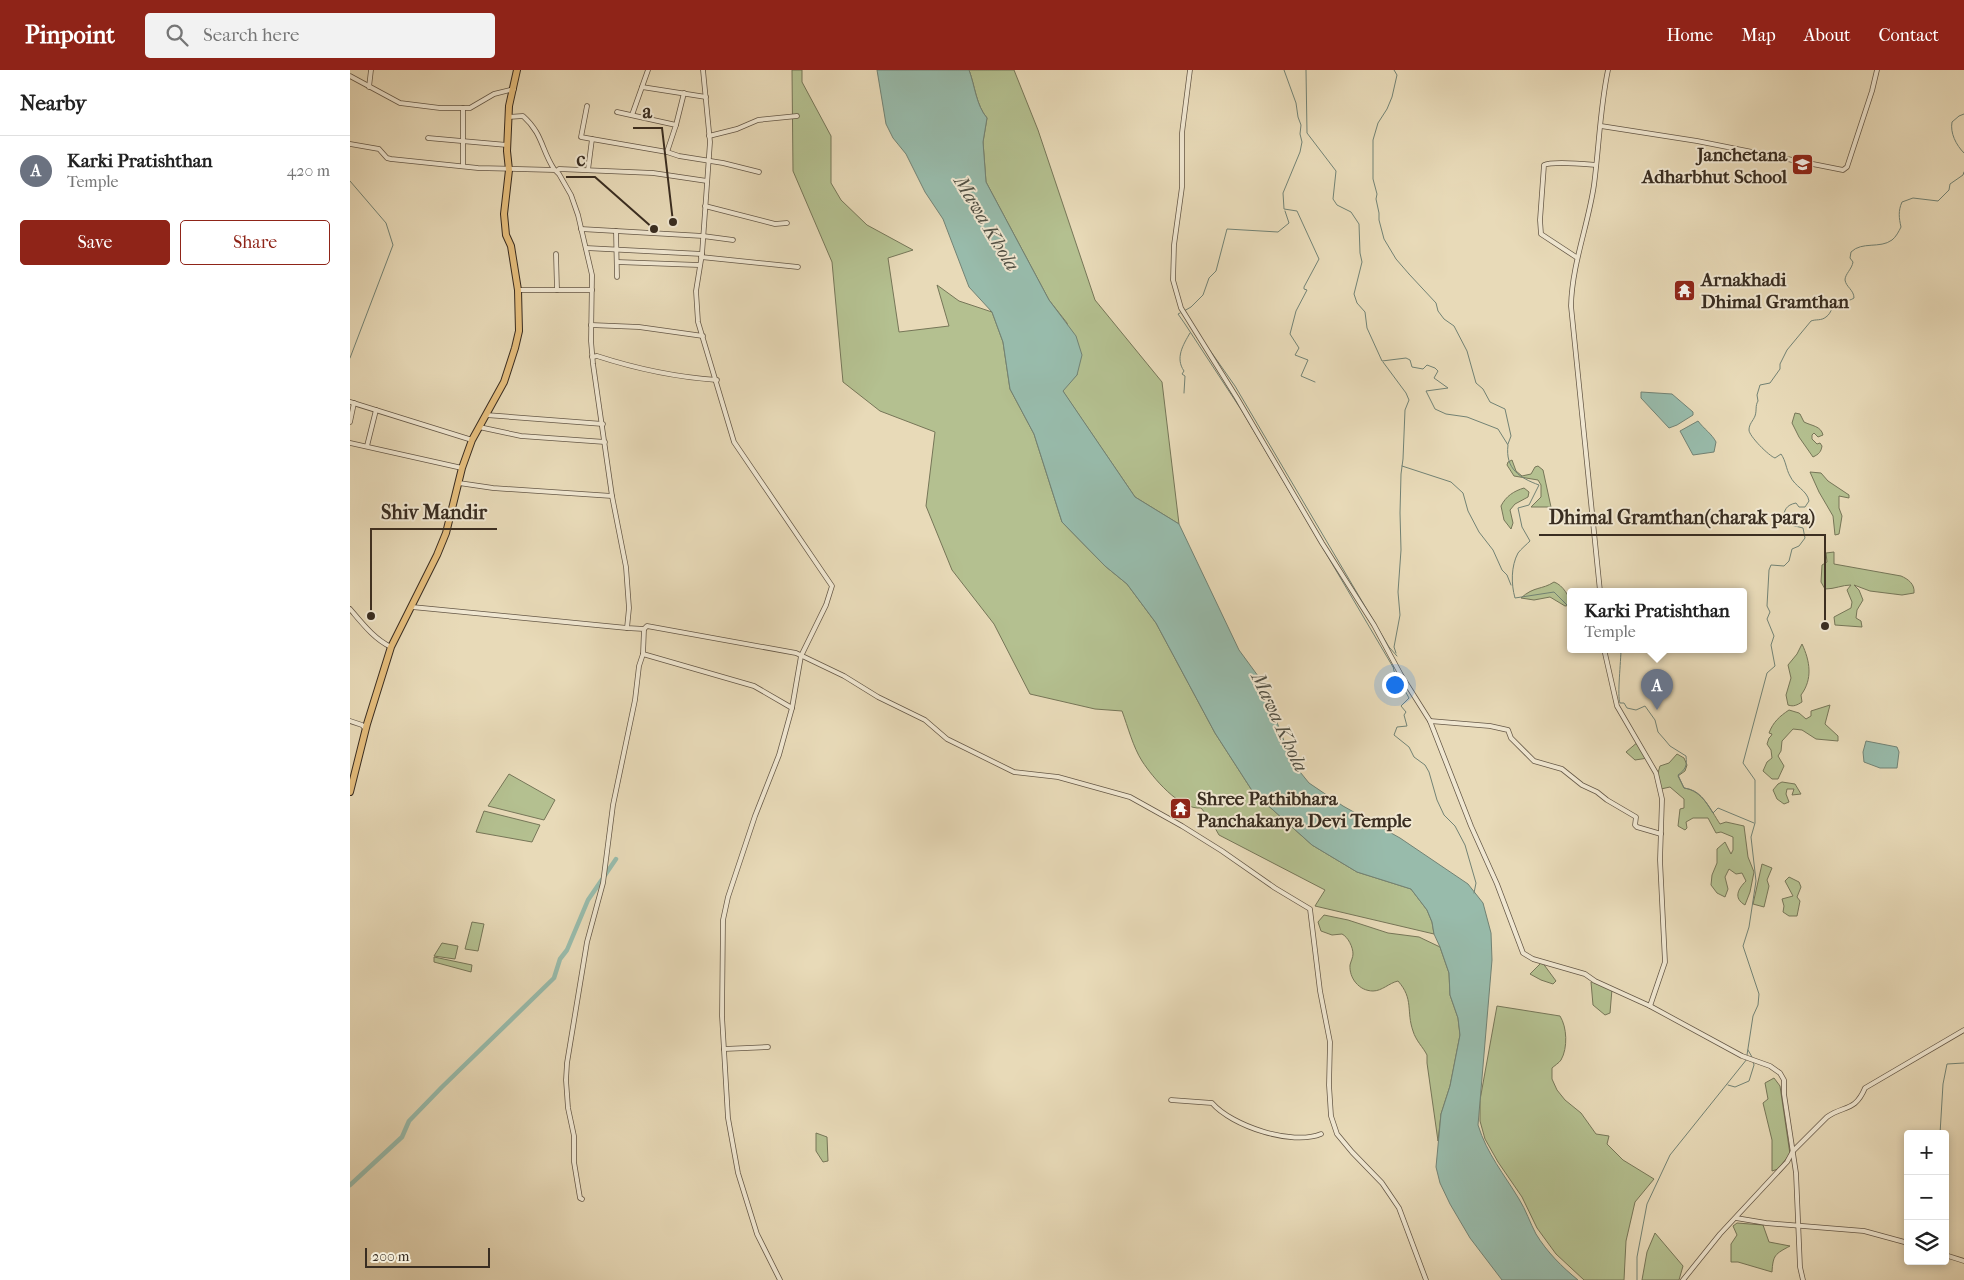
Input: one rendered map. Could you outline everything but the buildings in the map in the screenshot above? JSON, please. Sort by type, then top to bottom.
[{"type":"main road","points":[[350,792],[391,647],[412,607],[446,533],[462,468],[472,440],[504,382],[515,352],[519,331],[518,290],[511,246],[506,235],[505,224],[510,170],[507,145],[508,117],[517,70]]},
{"type":"street","points":[[369,87],[371,70]]},
{"type":"street","points":[[632,115],[648,70]]},
{"type":"street","points":[[703,70],[709,136],[703,236],[696,291],[698,322],[734,442],[832,586],[826,605],[801,656],[792,708],[779,755],[755,816],[728,897],[723,920],[722,1016],[728,1118],[738,1173],[757,1234],[780,1280]]},
{"type":"street","points":[[1190,70],[1182,133],[1182,187],[1174,254],[1173,280],[1181,308],[1237,398],[1322,543],[1374,625],[1401,675],[1430,721],[1471,826],[1497,884],[1523,954],[1533,959],[1581,972],[1595,981],[1650,1006],[1742,1056],[1770,1066],[1780,1072],[1783,1077],[1796,1173],[1803,1280]]},
{"type":"street","points":[[1600,588],[1571,306],[1571,288],[1576,257],[1594,187],[1608,70]]},
{"type":"street","points":[[1601,126],[1697,141],[1843,170],[1847,167],[1877,70]]},
{"type":"street","points":[[350,76],[400,103],[440,108],[470,108],[494,94],[514,89]]},
{"type":"street","points":[[642,87],[706,97]]},
{"type":"street","points":[[668,152],[684,93]]},
{"type":"street","points":[[587,106],[581,138],[668,152],[679,156],[759,172]]},
{"type":"street","points":[[463,108],[463,166]]},
{"type":"street","points":[[617,112],[676,125]]},
{"type":"street","points":[[508,117],[524,116],[543,141],[548,160],[556,170],[574,202],[586,248],[592,275],[592,357],[612,496],[626,567],[629,608],[627,628]]},
{"type":"street","points":[[709,136],[736,129],[758,120],[797,116]]},
{"type":"street","points":[[428,138],[507,145]]},
{"type":"street","points":[[588,170],[592,139]]},
{"type":"street","points":[[350,144],[379,149],[387,158],[463,166],[510,170],[560,169],[653,173],[707,180]]},
{"type":"street","points":[[1576,257],[1541,234],[1540,220],[1544,165],[1550,162],[1596,165]]},
{"type":"street","points":[[705,206],[775,224],[786,223]]},
{"type":"street","points":[[581,229],[703,236],[733,240]]},
{"type":"street","points":[[616,231],[617,277]]},
{"type":"street","points":[[586,248],[701,256],[798,267]]},
{"type":"street","points":[[556,254],[556,290]]},
{"type":"street","points":[[617,262],[699,266]]},
{"type":"street","points":[[518,290],[592,290]]},
{"type":"street","points":[[591,325],[639,327],[702,336]]},
{"type":"street","points":[[592,357],[597,356],[643,370],[716,380]]},
{"type":"street","points":[[350,422],[352,403],[472,440]]},
{"type":"street","points":[[367,446],[376,410]]},
{"type":"street","points":[[486,415],[603,424]]},
{"type":"street","points":[[479,427],[521,436],[605,442]]},
{"type":"street","points":[[350,443],[462,468]]},
{"type":"street","points":[[459,483],[493,488],[612,496]]},
{"type":"street","points":[[412,607],[627,628],[644,629],[647,626],[796,653],[844,676],[878,697],[925,720],[947,739],[1014,772],[1058,777],[1130,797],[1182,826],[1310,909],[1320,991],[1330,1042],[1330,1116],[1337,1134],[1382,1183],[1399,1208],[1426,1280]]},
{"type":"street","points":[[350,609],[368,630],[384,644],[391,647]]},
{"type":"street","points":[[582,1199],[578,1189],[574,1162],[574,1136],[568,1108],[567,1064],[587,942],[603,884],[612,805],[635,700],[639,666],[643,654],[644,629]]},
{"type":"street","points":[[1605,653],[1617,706],[1656,773],[1662,799],[1660,902],[1664,962],[1650,1006]]},
{"type":"street","points":[[643,654],[754,686],[792,708]]},
{"type":"street","points":[[350,721],[362,725],[366,730]]},
{"type":"street","points":[[1430,721],[1490,726],[1508,730],[1511,738],[1534,761],[1562,769],[1606,800],[1636,817],[1635,825],[1637,828],[1662,834]]},
{"type":"street","points":[[1683,1280],[1697,1260],[1787,1162],[1793,1151],[1827,1117],[1833,1112],[1854,1105],[1861,1097],[1865,1088],[1964,1030]]},
{"type":"street","points":[[724,1049],[768,1048]]},
{"type":"street","points":[[1171,1100],[1212,1103],[1219,1111],[1254,1128],[1285,1138],[1314,1137],[1321,1134]]},
{"type":"street","points":[[1736,1218],[1798,1226],[1864,1231],[1904,1242]]},
{"type":"street","points":[[1949,1256],[1964,1261]]},
{"type":"shaded area","points":[[792,70],[802,70],[802,82],[831,136],[831,183],[841,200],[867,225],[913,250],[888,258],[899,332],[949,326],[937,285],[959,301],[992,312],[1003,342],[1010,389],[1034,434],[1062,522],[1105,566],[1127,584],[1156,623],[1215,733],[1253,792],[1312,845],[1357,872],[1411,889],[1427,910],[1434,934],[1315,906],[1325,890],[1219,835],[1201,808],[1184,804],[1160,784],[1139,755],[1122,711],[1095,709],[1030,694],[994,624],[952,570],[926,506],[935,432],[880,411],[843,382],[832,262],[793,171]]},
{"type":"shaded area","points":[[969,70],[1014,70],[1038,130],[1095,300],[1162,382],[1179,524],[1135,497],[1062,390],[1077,375],[1067,323],[1049,300],[986,182],[983,142],[987,118],[978,101]]},
{"type":"shaded area","points":[[1795,413],[1800,414],[1804,422],[1818,428],[1822,432],[1823,435],[1818,437],[1814,433],[1812,435],[1812,439],[1822,446],[1819,453],[1813,457],[1792,423]]},
{"type":"shaded area","points":[[1512,460],[1516,471],[1522,476],[1531,474],[1535,467],[1538,466],[1543,470],[1551,507],[1531,507],[1541,497],[1541,485],[1538,480],[1514,476],[1507,465]]},
{"type":"shaded area","points":[[1810,472],[1821,473],[1828,481],[1849,495],[1849,498],[1839,496],[1839,508],[1842,516],[1839,534],[1835,535],[1833,516]]},
{"type":"shaded area","points":[[1524,488],[1529,492],[1528,497],[1515,504],[1510,510],[1513,523],[1511,529],[1504,520],[1501,506],[1511,494]]},
{"type":"shaded area","points":[[1834,552],[1834,564],[1901,576],[1910,582],[1914,593],[1902,595],[1870,591],[1854,585],[1859,590],[1863,600],[1857,610],[1856,618],[1861,621],[1862,627],[1835,625],[1834,617],[1851,608],[1852,602],[1847,590],[1851,585],[1825,589],[1821,582],[1822,565],[1827,562],[1826,553]]},
{"type":"shaded area","points":[[1554,582],[1560,586],[1567,594],[1567,606],[1550,597],[1534,600],[1521,598],[1534,590]]},
{"type":"shaded area","points":[[1802,644],[1807,657],[1809,676],[1801,695],[1802,702],[1790,706],[1788,705],[1786,695],[1791,678],[1788,665]]},
{"type":"shaded area","points":[[1830,705],[1825,724],[1838,736],[1838,741],[1816,739],[1802,730],[1793,729],[1782,741],[1781,751],[1778,756],[1784,766],[1778,779],[1772,779],[1763,771],[1767,762],[1772,758],[1771,750],[1767,744],[1772,734],[1769,733],[1780,717],[1789,710],[1799,713],[1806,719],[1811,716],[1811,711]]},
{"type":"shaded area","points":[[1639,741],[1648,758],[1635,760],[1626,752]]},
{"type":"shaded area","points":[[1677,754],[1684,758],[1687,765],[1685,771],[1678,776],[1684,788],[1691,790],[1701,797],[1720,824],[1726,822],[1744,826],[1748,857],[1754,872],[1745,905],[1738,896],[1739,890],[1746,881],[1742,873],[1736,874],[1729,869],[1725,877],[1728,889],[1725,897],[1717,893],[1711,885],[1712,875],[1717,863],[1717,849],[1725,842],[1731,854],[1733,850],[1733,837],[1721,832],[1716,833],[1708,818],[1693,818],[1686,822],[1687,828],[1685,830],[1678,826],[1680,809],[1684,808],[1684,799],[1670,787],[1661,789],[1657,776],[1660,766],[1669,763]]},
{"type":"shaded area","points":[[509,774],[555,800],[544,820],[488,806]]},
{"type":"shaded area","points":[[1782,782],[1795,784],[1801,794],[1792,795],[1794,789],[1787,789],[1786,794],[1789,802],[1784,804],[1777,799],[1773,790]]},
{"type":"shaded area","points":[[484,811],[540,825],[532,842],[476,832]]},
{"type":"shaded area","points":[[1762,864],[1772,868],[1767,880],[1769,886],[1764,907],[1753,904]]},
{"type":"shaded area","points":[[1789,877],[1799,882],[1801,887],[1797,897],[1800,901],[1797,916],[1789,916],[1783,912],[1782,899],[1793,896],[1785,881]]},
{"type":"shaded area","points":[[1324,915],[1348,920],[1388,933],[1419,937],[1440,947],[1449,973],[1450,995],[1458,1018],[1460,1035],[1450,1086],[1441,1114],[1438,1141],[1427,1055],[1413,1031],[1408,999],[1403,987],[1398,981],[1376,991],[1363,989],[1359,986],[1351,975],[1350,965],[1353,954],[1350,942],[1342,934],[1332,935],[1321,931],[1318,922]]},
{"type":"shaded area","points":[[472,922],[484,924],[478,951],[465,949]]},
{"type":"shaded area","points":[[442,943],[458,946],[455,959],[434,956]]},
{"type":"shaded area","points":[[434,957],[472,965],[471,972],[434,962]]},
{"type":"shaded area","points":[[1542,962],[1556,981],[1553,984],[1530,974]]},
{"type":"shaded area","points":[[1595,981],[1612,989],[1610,1013],[1605,1015],[1593,1005],[1591,982]]},
{"type":"shaded area","points":[[1497,1006],[1560,1016],[1564,1026],[1566,1044],[1561,1060],[1552,1068],[1552,1079],[1557,1090],[1565,1100],[1581,1113],[1596,1134],[1609,1136],[1607,1144],[1623,1160],[1654,1179],[1635,1202],[1626,1241],[1624,1280],[1584,1280],[1556,1254],[1537,1228],[1522,1197],[1485,1139],[1480,1121],[1480,1100]]},
{"type":"shaded area","points":[[1774,1078],[1780,1086],[1790,1154],[1778,1169],[1772,1171],[1772,1140],[1763,1103],[1768,1099],[1765,1083]]},
{"type":"shaded area","points":[[816,1133],[827,1137],[828,1161],[823,1162],[816,1151]]},
{"type":"shaded area","points":[[1737,1223],[1763,1225],[1769,1242],[1790,1246],[1776,1256],[1772,1272],[1738,1262],[1731,1262],[1731,1244],[1737,1235],[1733,1226]]},
{"type":"shaded area","points":[[1655,1233],[1683,1266],[1679,1280],[1642,1280],[1647,1252]]},
{"type":"water","name":"Mawa Khola","points":[[877,70],[969,70],[978,101],[987,118],[983,142],[986,182],[1049,300],[1076,336],[1082,355],[1077,375],[1063,391],[1135,497],[1179,524],[1239,650],[1261,680],[1292,762],[1309,783],[1343,806],[1400,838],[1468,884],[1483,903],[1491,933],[1492,960],[1478,1125],[1491,1155],[1521,1203],[1536,1234],[1555,1259],[1578,1280],[1502,1280],[1470,1238],[1450,1204],[1440,1183],[1436,1167],[1441,1114],[1450,1086],[1460,1035],[1458,1018],[1450,995],[1449,973],[1427,910],[1411,889],[1357,872],[1312,845],[1253,792],[1215,733],[1156,623],[1127,584],[1105,566],[1062,522],[1034,434],[1010,389],[1003,342],[992,312],[969,287],[943,219],[925,192],[906,154],[893,138],[886,124]]},
{"type":"water","points":[[1641,392],[1672,394],[1693,412],[1693,415],[1669,428],[1641,398]]},
{"type":"water","points":[[1698,421],[1716,442],[1714,452],[1693,455],[1680,431]]},
{"type":"water","points":[[1866,741],[1897,747],[1899,752],[1897,768],[1880,768],[1864,762],[1863,752]]},
{"type":"waterway","points":[[1284,70],[1296,103],[1301,125],[1300,134],[1302,142],[1300,152],[1283,193],[1284,209],[1297,211],[1319,259],[1304,287],[1307,290],[1296,311],[1290,334],[1299,348],[1295,355],[1308,360],[1301,376],[1315,382]]},
{"type":"waterway","points":[[1306,70],[1307,133],[1336,171],[1333,199],[1337,205],[1351,212],[1359,224],[1362,262],[1354,294],[1357,303],[1365,312],[1367,328],[1382,361],[1406,358],[1410,360],[1412,367],[1423,369],[1427,365],[1435,368],[1438,371],[1434,378],[1448,388],[1426,391],[1435,409],[1446,414],[1467,417],[1498,429],[1508,445],[1511,466],[1520,476],[1539,485],[1529,505],[1518,508],[1522,527],[1530,541],[1518,553],[1514,564],[1512,581],[1515,598],[1554,592],[1567,605]]},
{"type":"waterway","points":[[1394,70],[1397,75],[1392,97],[1378,123],[1373,140],[1373,179],[1384,239],[1396,259],[1409,274]]},
{"type":"waterway","points":[[1964,114],[1952,122],[1954,139],[1964,153]]},
{"type":"waterway","points":[[1747,1055],[1753,1016],[1758,1005],[1759,994],[1743,946],[1749,927],[1756,881],[1751,837],[1755,823],[1755,780],[1743,763],[1767,673],[1775,666],[1771,645],[1774,636],[1767,619],[1770,612],[1767,606],[1769,570],[1771,565],[1784,566],[1789,561],[1792,549],[1799,546],[1805,538],[1803,528],[1791,525],[1783,520],[1786,508],[1796,503],[1799,507],[1805,507],[1809,501],[1806,494],[1792,480],[1781,454],[1775,458],[1772,456],[1760,446],[1750,433],[1749,430],[1755,416],[1758,401],[1757,395],[1760,385],[1770,383],[1780,369],[1780,364],[1787,350],[1811,321],[1826,317],[1836,303],[1854,298],[1845,280],[1853,262],[1850,258],[1851,252],[1860,247],[1887,243],[1892,240],[1901,227],[1899,214],[1902,202],[1913,198],[1938,201],[1949,190],[1950,184],[1963,175],[1964,172]]},
{"type":"waterway","points":[[350,181],[386,223],[393,245],[350,358]]},
{"type":"waterway","points":[[1184,311],[1203,295],[1209,278],[1216,271],[1227,229],[1278,232],[1289,223],[1285,211]]},
{"type":"waterway","points":[[1409,274],[1436,303],[1438,311],[1444,319],[1454,326],[1467,351],[1476,383],[1483,389],[1490,402],[1505,409],[1511,436],[1508,444]]},
{"type":"waterway","points":[[1180,313],[1178,314],[1242,411],[1393,667]]},
{"type":"waterway","points":[[1184,393],[1185,376],[1182,374],[1184,371],[1181,366],[1180,356],[1190,333]]},
{"type":"waterway","points":[[1209,349],[1235,386],[1389,647],[1397,656]]},
{"type":"waterway","points":[[1383,362],[1409,400],[1405,410],[1401,474],[1401,550],[1398,592],[1400,615],[1394,647],[1396,653]]},
{"type":"waterway","points":[[1402,466],[1451,482],[1463,493],[1468,511],[1479,532],[1493,550],[1511,585]]},
{"type":"waterway","points":[[1621,653],[1620,703],[1624,703],[1627,708],[1636,710],[1645,706],[1655,720],[1658,732],[1670,746],[1686,756],[1685,767],[1678,775],[1684,788],[1694,791],[1705,800],[1713,813],[1718,808],[1754,823]]},
{"type":"waterway","points":[[1393,666],[1409,698],[1401,706],[1406,712],[1404,715],[1407,726],[1397,727],[1394,735],[1409,747],[1414,757],[1425,765],[1429,772],[1437,800],[1444,815],[1455,826],[1465,845],[1476,883],[1474,893]]},
{"type":"waterway","points":[[350,1185],[402,1137],[409,1121],[554,978],[560,959],[567,950],[588,900],[616,859]]},
{"type":"waterway","points":[[1748,1050],[1752,1057]]},
{"type":"waterway","points":[[1637,1280],[1637,1257],[1647,1204],[1670,1155],[1747,1059]]},
{"type":"waterway","points":[[1728,1085],[1735,1087],[1749,1081],[1754,1065],[1753,1061]]},
{"type":"waterway","points":[[1940,1130],[1943,1084],[1947,1064],[1964,1063]]},
{"type":"place","name":"Janchetana Adharbhut School","points":[[1803,165]]},
{"type":"place","name":"a","points":[[673,222]]},
{"type":"place","name":"c","points":[[654,229]]},
{"type":"place","name":"Arnakhadi Dhimal Gramthan","points":[[1685,290]]},
{"type":"place","name":"Shiv Mandir","points":[[371,616]]},
{"type":"place","name":"Dhimal Gramthan(charak para)","points":[[1825,626]]},
{"type":"place","name":"Karki Pratishthan","points":[[1657,710]]},
{"type":"place","name":"Shree Pathibhara Panchakanya Devi Temple","points":[[1181,809]]}]
